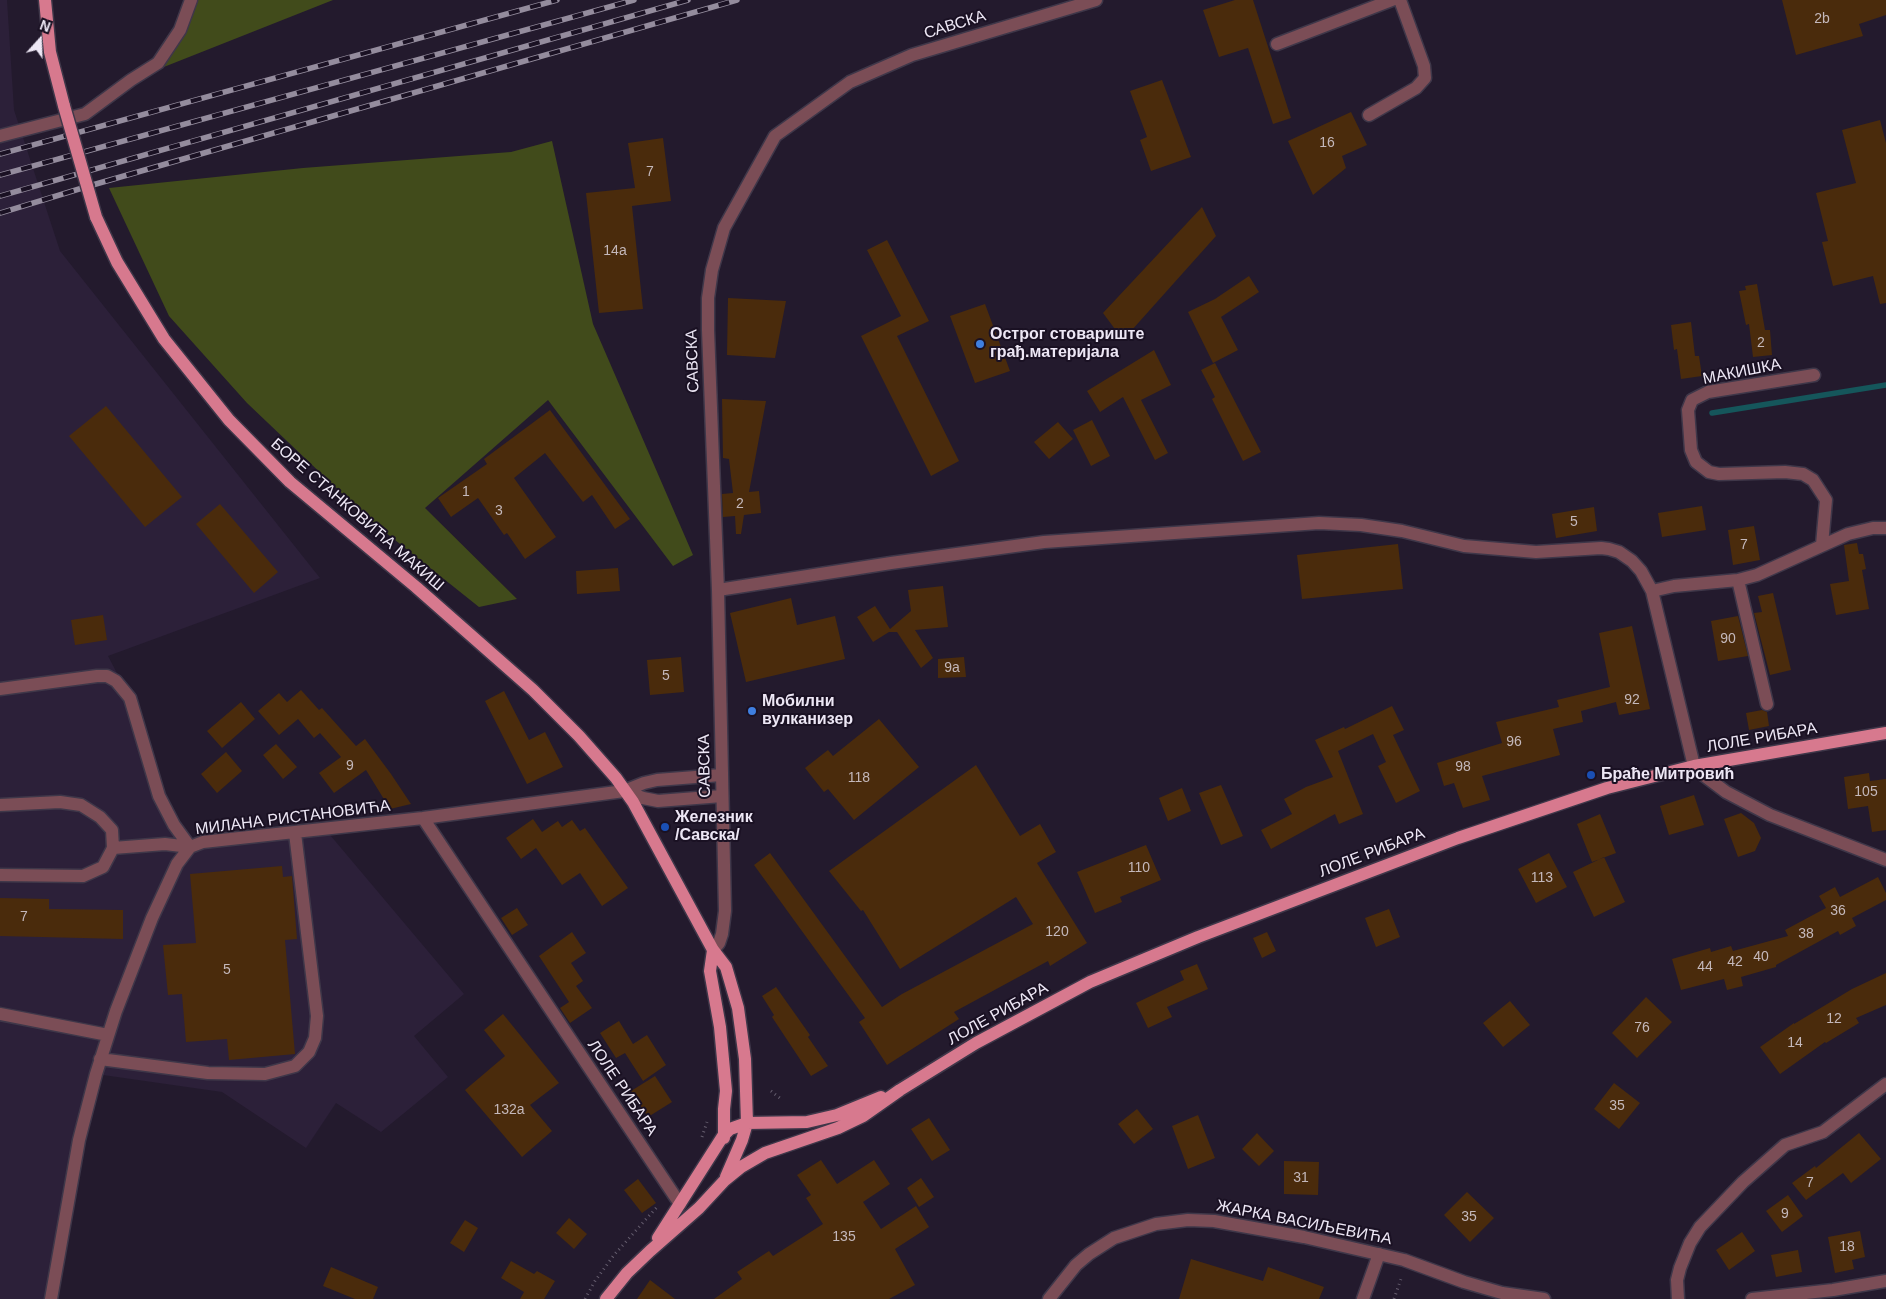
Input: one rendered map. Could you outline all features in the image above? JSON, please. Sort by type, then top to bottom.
[{"type":"main road","name":"БОРЕ СТАНКОВИЋА МАКИШ","points":[[45,0],[50,52],[96,217],[117,262],[164,339],[229,420],[290,482],[416,587],[527,684],[579,736],[616,778],[651,834],[713,950]]},
{"type":"main road","name":"ЛОЛЕ РИБАРА","points":[[606,1299],[627,1273],[699,1208],[725,1180],[761,1155],[838,1128],[863,1116],[900,1090],[976,1043],[1090,982],[1198,937],[1500,823],[1607,788],[1694,766],[1886,733]]},
{"type":"main road","points":[[713,950],[726,967],[731,980],[742,1032],[747,1091],[747,1123],[725,1180]]},
{"type":"main road","name":"САВСКА","points":[[713,950],[710,970],[720,1027],[726,1091],[723,1136]]},
{"type":"main road","name":"ЛОЛЕ РИБАРА","points":[[650,1251],[723,1136],[730,1129],[747,1123],[807,1122],[837,1114],[900,1090]]},
{"type":"main road","points":[[723,1136],[730,1147],[737,1151],[761,1155]]},
{"type":"street","points":[[0,136],[85,114],[131,80],[158,63],[180,30],[191,0]]},
{"type":"street","name":"САВСКА","points":[[713,950],[719,943],[722,934],[725,911],[718,590],[708,330],[712,270],[724,228],[775,136],[850,82],[912,55],[1096,0]]},
{"type":"street","points":[[1277,44],[1392,0]]},
{"type":"street","points":[[1369,115],[1416,88],[1425,78],[1424,66],[1400,0]]},
{"type":"street","name":"МАКИШКА","points":[[1814,375],[1708,392],[1692,400],[1688,410],[1691,450],[1696,462],[1708,472],[1719,474],[1785,472],[1803,474],[1813,480],[1826,500],[1822,545]]},
{"type":"street","points":[[718,590],[891,563],[1044,542],[1319,523],[1361,525],[1402,531],[1464,546],[1536,552],[1609,549],[1619,552],[1632,561],[1641,571],[1652,591],[1694,766],[1698,771],[1712,784],[1763,812],[1787,823],[1886,860]]},
{"type":"street","points":[[1652,591],[1674,586],[1738,580],[1757,575],[1848,534],[1873,528],[1886,528]]},
{"type":"street","points":[[1738,580],[1767,704]]},
{"type":"street","points":[[0,689],[97,676],[107,676],[116,681],[130,698],[159,796],[174,825],[190,847],[177,864],[152,918],[100,1060],[79,1140],[51,1299]]},
{"type":"street","name":"МИЛАНА РИСТАНОВИЋА","points":[[113,848],[165,844],[190,847],[203,842],[424,818],[624,791],[657,780],[721,775]]},
{"type":"street","name":"МИЛАНА РИСТАНОВИЋА","points":[[624,791],[658,801],[722,796]]},
{"type":"street","points":[[0,805],[60,802],[81,805],[100,817],[112,830],[113,848],[103,867],[83,876],[0,875]]},
{"type":"street","name":"ЛОЛЕ РИБАРА","points":[[424,818],[680,1204]]},
{"type":"street","points":[[100,1060],[208,1073],[264,1074],[295,1066],[309,1052],[315,1038],[317,1016],[295,833]]},
{"type":"street","points":[[0,1014],[108,1035]]},
{"type":"street","points":[[1678,1299],[1677,1280],[1690,1243],[1700,1227],[1730,1195],[1777,1150],[1785,1145],[1823,1132],[1886,1084]]},
{"type":"street","name":"ЖАРКА ВАСИЉЕВИЋА","points":[[1049,1299],[1068,1273],[1089,1254],[1114,1238],[1156,1224],[1188,1220],[1214,1221],[1304,1237],[1408,1261],[1485,1289],[1544,1299]]},
{"type":"street","points":[[1363,1299],[1379,1254]]},
{"type":"street","points":[[1752,1299],[1833,1290],[1886,1281]]},
{"type":"path","points":[[771,1091],[781,1099]]},
{"type":"path","points":[[1394,1299],[1408,1261]]},
{"type":"shaded area","points":[[0,0],[7,0],[14,110],[60,251],[320,578],[108,656],[130,698],[159,796],[190,847],[325,829],[464,994],[414,1036],[448,1077],[381,1132],[336,1103],[306,1148],[222,1092],[96,1074],[51,1299],[0,1299]]},
{"type":"green space","points":[[190,0],[333,0],[131,80],[180,30]]},
{"type":"green space","points":[[552,141],[593,324],[693,555],[673,566],[548,400],[425,508],[517,599],[479,607],[370,520],[247,403],[169,316],[109,188],[303,168],[511,152]]},
{"type":"building","points":[[1235,0],[1253,0],[1291,118],[1273,124],[1248,48],[1219,57],[1203,10]]},
{"type":"building","points":[[1782,0],[1886,0],[1886,15],[1859,24],[1863,36],[1796,55]]},
{"type":"building","points":[[1162,80],[1191,157],[1151,171],[1140,140],[1147,137],[1130,91]]},
{"type":"building","points":[[1351,112],[1367,145],[1342,156],[1346,168],[1313,195],[1288,141]]},
{"type":"building","points":[[1880,120],[1886,143],[1886,303],[1880,304],[1873,276],[1833,286],[1822,242],[1828,241],[1816,193],[1856,183],[1842,130]]},
{"type":"building","points":[[663,138],[671,201],[632,206],[643,309],[599,313],[586,193],[635,188],[628,143]]},
{"type":"building","points":[[1202,207],[1216,236],[1123,340],[1103,313]]},
{"type":"building","points":[[887,240],[929,321],[897,336],[959,461],[931,476],[861,336],[901,316],[867,250]]},
{"type":"building","points":[[1249,276],[1259,292],[1221,317],[1238,350],[1213,363],[1188,312],[1215,299]]},
{"type":"building","points":[[1757,284],[1765,330],[1770,330],[1772,355],[1753,357],[1749,324],[1746,325],[1739,291],[1746,290],[1745,286]]},
{"type":"building","points":[[728,298],[786,301],[775,358],[727,355]]},
{"type":"building","name":"Острог стовариште грађ.материјала","points":[[985,304],[1010,371],[975,383],[950,316]]},
{"type":"building","points":[[1691,322],[1695,356],[1699,356],[1702,376],[1681,379],[1677,349],[1674,350],[1671,325]]},
{"type":"building","points":[[1154,350],[1171,385],[1141,400],[1168,453],[1155,460],[1123,397],[1100,412],[1087,391]]},
{"type":"building","points":[[1215,363],[1261,452],[1243,461],[1212,399],[1215,397],[1201,370]]},
{"type":"building","points":[[722,399],[766,401],[749,492],[759,491],[761,513],[744,515],[741,534],[736,534],[735,516],[723,517],[722,494],[733,493],[729,459],[723,458]]},
{"type":"building","points":[[106,406],[182,497],[145,527],[69,436]]},
{"type":"building","points":[[550,410],[630,519],[615,529],[592,495],[583,502],[545,453],[514,478],[556,537],[525,559],[507,533],[504,535],[478,498],[451,517],[438,498],[487,464],[484,459]]},
{"type":"building","points":[[1092,420],[1110,456],[1091,466],[1073,430]]},
{"type":"building","points":[[1058,422],[1073,439],[1049,459],[1034,442]]},
{"type":"building","points":[[220,504],[278,572],[254,593],[196,524]]},
{"type":"building","points":[[1702,506],[1706,530],[1662,537],[1658,513]]},
{"type":"building","points":[[1594,507],[1597,531],[1556,538],[1552,514]]},
{"type":"building","points":[[1754,526],[1760,560],[1733,565],[1728,530]]},
{"type":"building","points":[[1857,543],[1859,554],[1863,554],[1866,569],[1862,570],[1869,609],[1836,615],[1830,584],[1849,581],[1844,545]]},
{"type":"building","points":[[1398,544],[1403,589],[1302,599],[1297,555]]},
{"type":"building","points":[[618,568],[620,591],[577,594],[576,571]]},
{"type":"building","points":[[943,586],[948,627],[915,630],[933,658],[921,668],[897,632],[889,632],[873,642],[857,617],[875,606],[890,629],[911,611],[908,590]]},
{"type":"building","points":[[1773,593],[1791,670],[1770,675],[1754,613],[1762,612],[1758,596]]},
{"type":"building","points":[[791,598],[797,625],[835,616],[845,659],[746,682],[730,613]]},
{"type":"building","points":[[103,615],[107,640],[75,645],[71,620]]},
{"type":"building","points":[[1738,616],[1748,656],[1718,661],[1711,621]]},
{"type":"building","points":[[1632,626],[1650,709],[1619,715],[1616,702],[1581,711],[1583,722],[1553,729],[1560,755],[1482,776],[1490,800],[1463,808],[1454,783],[1444,786],[1437,763],[1502,743],[1496,722],[1559,707],[1557,700],[1610,687],[1599,633]]},
{"type":"building","points":[[681,657],[684,692],[650,695],[647,660]]},
{"type":"building","points":[[964,657],[966,677],[938,678],[938,659]]},
{"type":"building","points":[[301,690],[319,710],[322,708],[356,746],[365,739],[411,804],[390,809],[366,770],[334,793],[319,773],[341,757],[320,733],[314,738],[298,719],[279,735],[258,711],[279,693],[287,702]]},
{"type":"building","points":[[504,691],[529,740],[545,732],[563,767],[527,784],[485,701]]},
{"type":"building","points":[[241,702],[255,719],[222,748],[207,731]]},
{"type":"building","points":[[1392,706],[1404,730],[1393,735],[1420,791],[1396,803],[1378,766],[1386,762],[1373,734],[1338,751],[1363,814],[1339,824],[1335,814],[1271,849],[1261,830],[1292,814],[1284,799],[1306,787],[1333,777],[1315,740],[1344,727],[1345,729]]},
{"type":"building","points":[[1762,710],[1767,712],[1769,726],[1749,730],[1746,713]]},
{"type":"building","points":[[879,719],[919,767],[854,820],[828,789],[824,792],[805,768],[828,750],[833,756]]},
{"type":"building","points":[[276,744],[297,767],[283,779],[263,755]]},
{"type":"building","points":[[226,752],[242,771],[217,793],[201,774]]},
{"type":"building","points":[[976,765],[1020,836],[1040,824],[1056,852],[1037,863],[1087,943],[1050,966],[1048,961],[954,1012],[959,1019],[887,1065],[859,1022],[865,1018],[754,865],[770,853],[882,1007],[902,994],[1033,924],[1016,897],[900,969],[863,910],[861,911],[829,871]]},
{"type":"building","points":[[1869,773],[1870,781],[1886,779],[1886,830],[1872,832],[1868,806],[1848,809],[1844,777]]},
{"type":"building","points":[[1221,785],[1243,836],[1221,845],[1199,793]]},
{"type":"building","points":[[1182,788],[1191,811],[1168,821],[1159,798]]},
{"type":"building","points":[[1694,795],[1704,825],[1669,835],[1660,806]]},
{"type":"building","points":[[1741,813],[1754,823],[1761,838],[1755,851],[1738,857],[1724,819]]},
{"type":"building","points":[[1600,814],[1616,853],[1592,862],[1577,824]]},
{"type":"building","points":[[533,819],[542,832],[558,821],[562,827],[572,820],[580,831],[585,828],[628,888],[602,906],[580,873],[562,885],[536,848],[521,859],[506,838]]},
{"type":"building","points":[[1146,845],[1161,880],[1120,897],[1122,902],[1095,913],[1077,872]]},
{"type":"building","points":[[1549,853],[1567,887],[1536,903],[1518,869]]},
{"type":"building","points":[[1604,857],[1625,902],[1594,917],[1573,872]]},
{"type":"building","points":[[282,866],[283,877],[292,876],[297,939],[285,940],[295,1054],[229,1060],[227,1039],[186,1042],[182,994],[168,995],[163,945],[196,943],[190,874]]},
{"type":"building","points":[[1878,877],[1886,893],[1886,900],[1852,918],[1856,926],[1840,935],[1838,931],[1776,965],[1776,967],[1741,977],[1743,986],[1727,990],[1724,979],[1681,990],[1672,959],[1710,948],[1711,952],[1731,946],[1733,951],[1788,936],[1785,930],[1826,908],[1819,896],[1835,887],[1840,897]]},
{"type":"building","points":[[0,898],[49,899],[49,909],[123,910],[123,939],[0,936]]},
{"type":"building","points":[[517,908],[528,925],[512,935],[501,918]]},
{"type":"building","points":[[1389,909],[1400,937],[1376,947],[1365,918]]},
{"type":"building","points":[[572,932],[586,953],[571,963],[583,981],[576,986],[592,1008],[570,1023],[560,1008],[569,1002],[539,956]]},
{"type":"building","points":[[1267,932],[1276,951],[1262,958],[1253,938]]},
{"type":"building","points":[[1197,964],[1208,989],[1167,1007],[1172,1017],[1148,1028],[1136,1003],[1184,980],[1180,971]]},
{"type":"building","points":[[1886,973],[1886,1005],[1856,1018],[1859,1023],[1825,1042],[1780,1074],[1760,1047],[1794,1023],[1852,989]]},
{"type":"building","points":[[776,987],[810,1035],[808,1037],[828,1066],[811,1076],[772,1017],[774,1015],[762,996]]},
{"type":"building","points":[[1646,997],[1672,1022],[1637,1058],[1612,1033]]},
{"type":"building","points":[[1510,1001],[1530,1025],[1503,1047],[1483,1023]]},
{"type":"building","points":[[503,1014],[559,1083],[530,1105],[552,1131],[522,1157],[465,1090],[505,1056],[484,1030]]},
{"type":"building","points":[[619,1021],[633,1044],[647,1035],[666,1065],[643,1081],[625,1053],[616,1058],[600,1033]]},
{"type":"building","points":[[655,1076],[672,1102],[648,1117],[631,1091]]},
{"type":"building","points":[[1614,1083],[1640,1103],[1619,1129],[1594,1109]]},
{"type":"building","points":[[1137,1109],[1153,1129],[1134,1144],[1118,1124]]},
{"type":"building","points":[[1198,1115],[1215,1158],[1188,1169],[1172,1126]]},
{"type":"building","points":[[929,1118],[950,1150],[932,1161],[911,1129]]},
{"type":"building","points":[[1257,1133],[1274,1151],[1259,1166],[1242,1149]]},
{"type":"building","points":[[1859,1133],[1881,1159],[1851,1183],[1843,1173],[1806,1200],[1792,1183],[1815,1166],[1816,1168]]},
{"type":"building","points":[[821,1160],[837,1184],[874,1160],[890,1184],[863,1202],[881,1229],[916,1206],[929,1227],[895,1249],[915,1285],[889,1299],[714,1299],[742,1279],[737,1272],[769,1251],[773,1256],[823,1224],[806,1198],[811,1195],[797,1175]]},
{"type":"building","points":[[1284,1161],[1319,1162],[1318,1195],[1284,1194]]},
{"type":"building","points":[[921,1178],[934,1197],[919,1207],[907,1188]]},
{"type":"building","points":[[638,1179],[656,1203],[642,1213],[624,1190]]},
{"type":"building","points":[[1467,1192],[1494,1218],[1470,1242],[1444,1215]]},
{"type":"building","points":[[1788,1195],[1803,1216],[1782,1232],[1766,1211]]},
{"type":"building","points":[[569,1218],[587,1234],[574,1249],[556,1233]]},
{"type":"building","points":[[465,1220],[478,1228],[464,1252],[450,1243]]},
{"type":"building","points":[[1860,1231],[1865,1257],[1852,1260],[1854,1269],[1835,1273],[1828,1237]]},
{"type":"building","points":[[1742,1232],[1755,1251],[1729,1270],[1716,1250]]},
{"type":"building","points":[[1798,1250],[1802,1272],[1776,1277],[1771,1255]]},
{"type":"building","points":[[1191,1259],[1263,1281],[1268,1267],[1324,1287],[1319,1299],[1179,1299]]},
{"type":"building","points":[[511,1261],[534,1274],[537,1271],[555,1281],[544,1299],[520,1299],[524,1292],[501,1278]]},
{"type":"building","points":[[331,1267],[378,1287],[373,1299],[355,1299],[323,1286]]},
{"type":"building","points":[[650,1280],[675,1299],[637,1299]]},
{"type":"waterway","points":[[1712,413],[1886,385]]},
{"type":"railway","points":[[0,154],[557,0]]},
{"type":"railway","points":[[0,175],[634,0]]},
{"type":"railway","points":[[0,196],[688,0]]},
{"type":"railway","points":[[0,213],[737,0]]},
{"type":"place","name":"Острог стовариште грађ.материјала","points":[[980,344]]},
{"type":"place","name":"Мобилни вулканизер","points":[[752,711]]},
{"type":"place","name":"Браће Митровић","points":[[1591,775]]},
{"type":"place","name":"Железник /Савска/","points":[[665,827]]}]
